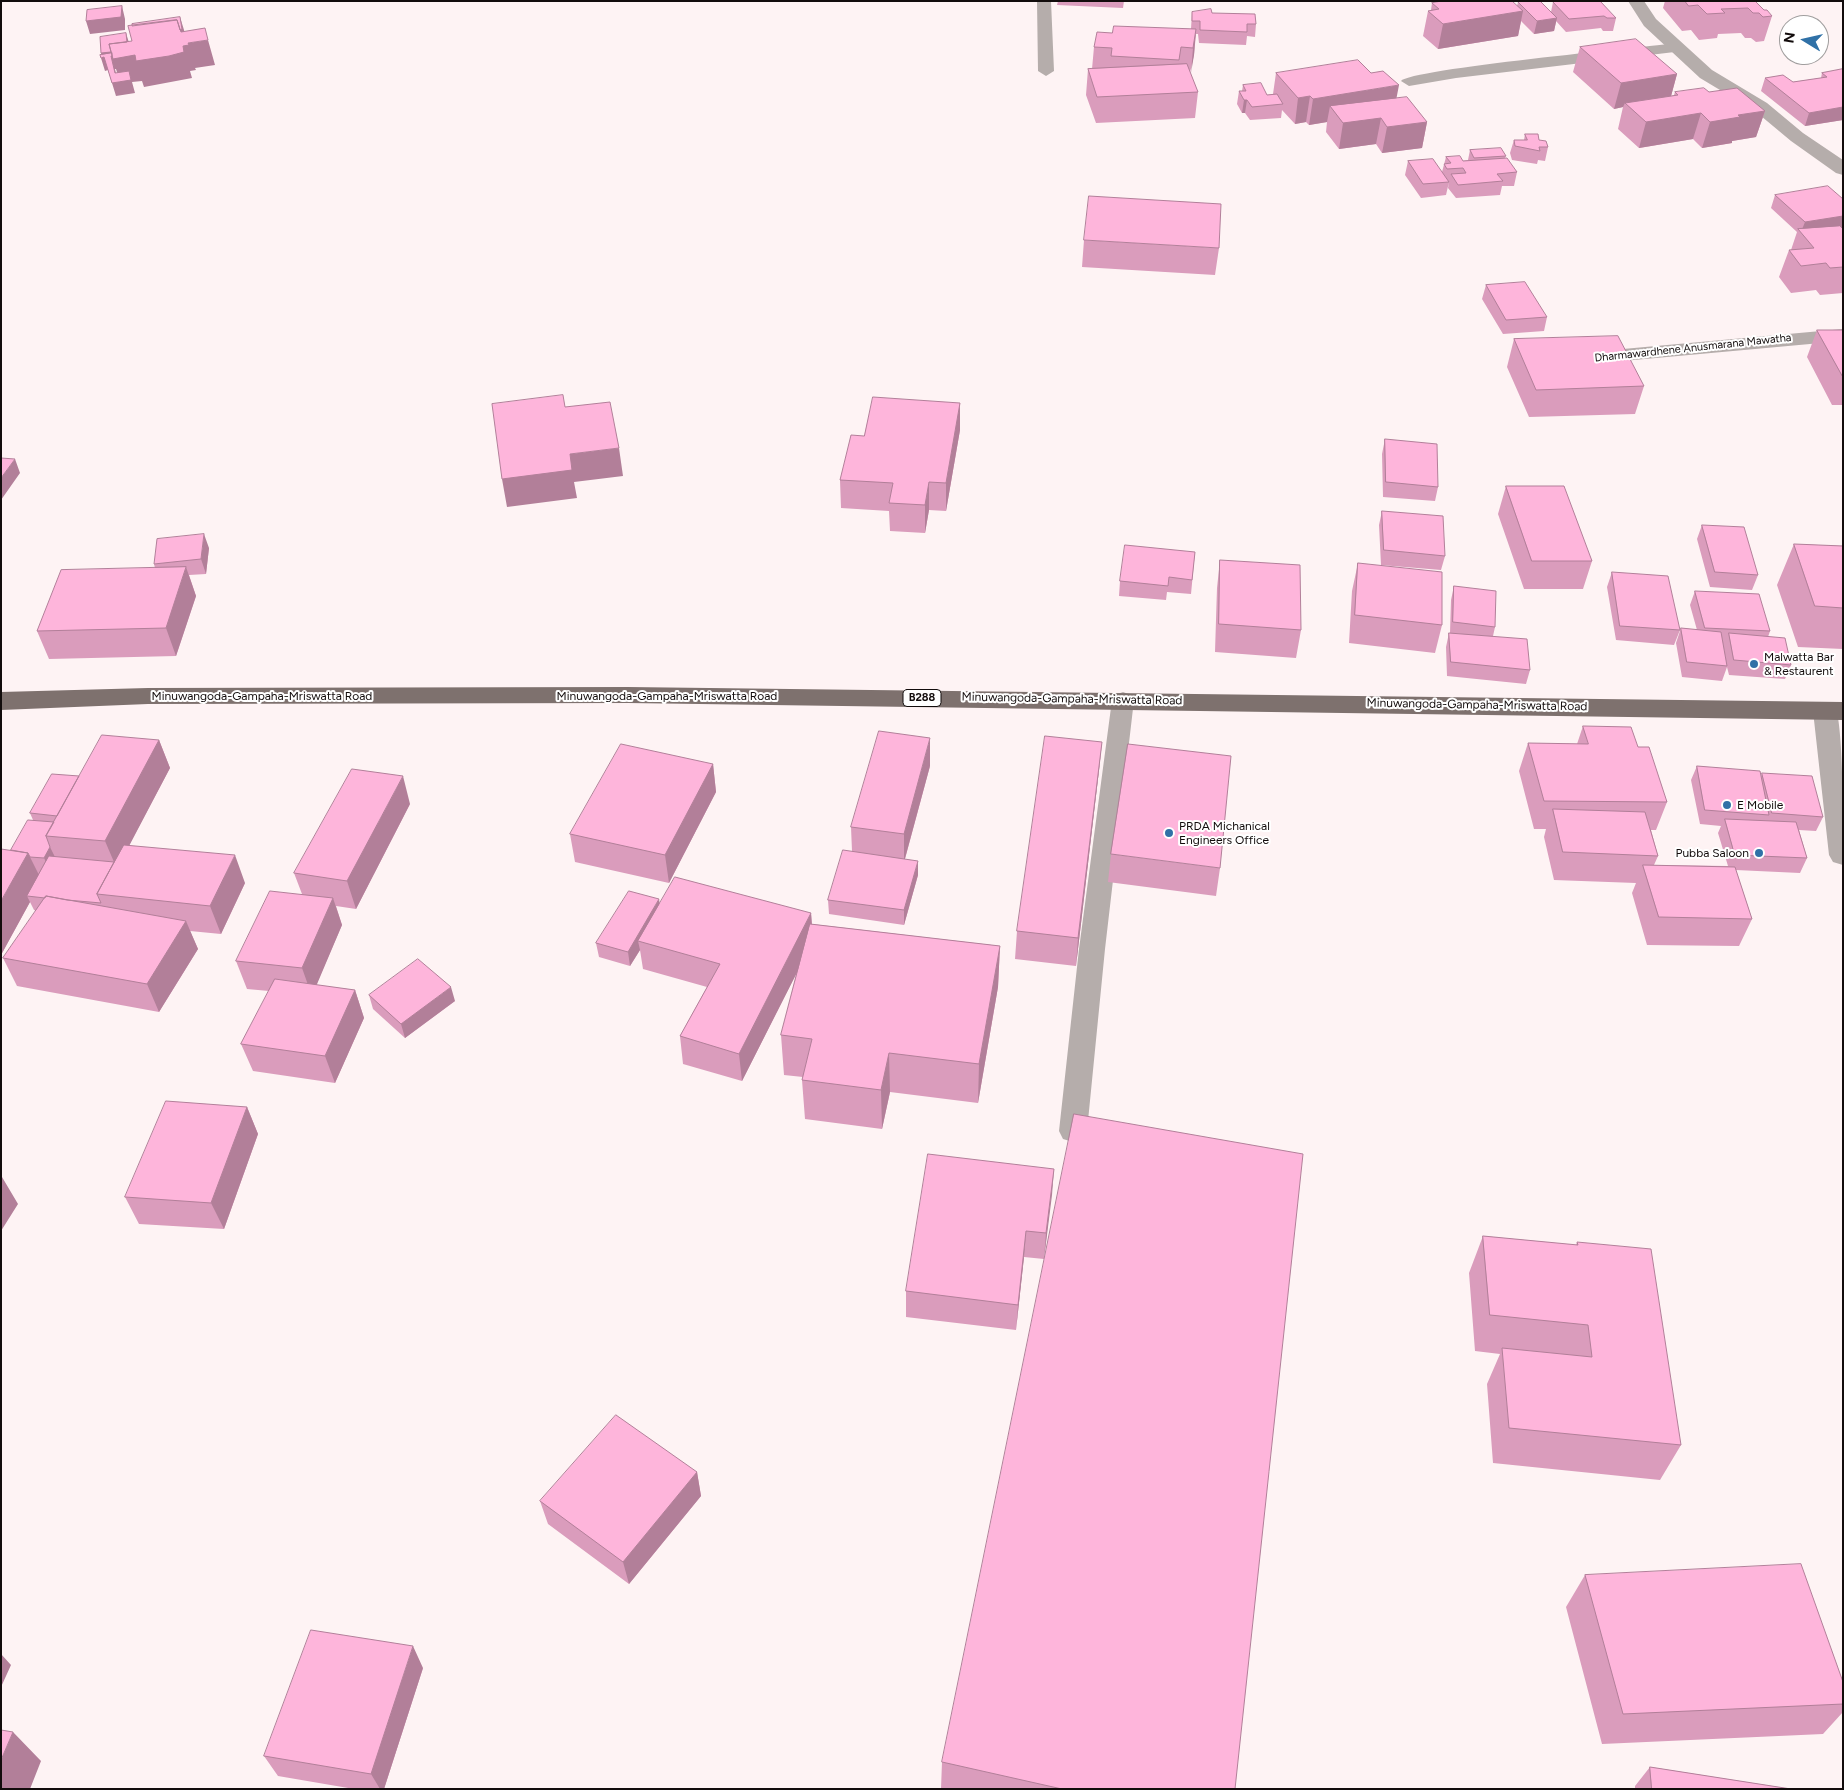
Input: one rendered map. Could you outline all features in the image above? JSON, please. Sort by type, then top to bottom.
[{"type":"main road","name":"Minuwangoda-Gampaha-Mriswatta Road","points":[[1,702],[148,696],[619,695],[1123,700],[1835,711]]},
{"type":"street","points":[[1637,2],[1659,1]]},
{"type":"street","points":[[1637,2],[1650,22],[1706,74],[1760,106],[1797,137],[1843,170]]},
{"type":"street","name":"Dharmawardhene Anusmarana Mawatha","points":[[1570,359],[1843,335]]},
{"type":"street","points":[[1835,711],[1843,855]]},
{"type":"lane","points":[[1044,1],[1046,71]]},
{"type":"lane","points":[[1409,81],[1456,73],[1678,48]]},
{"type":"lane","points":[[1073,1131],[1092,948],[1123,700]]},
{"type":"building","points":[[1442,1],[1512,1],[1523,11],[1443,24],[1428,11],[1439,9],[1432,3]]},
{"type":"building","points":[[1540,1],[1557,18],[1537,21],[1518,2]]},
{"type":"building","points":[[1600,1],[1616,18],[1604,16],[1569,19],[1553,2]]},
{"type":"building","points":[[1685,1],[1755,1],[1772,16],[1763,17],[1759,13],[1753,13],[1748,8],[1721,9],[1725,13],[1707,14],[1698,5],[1689,6]]},
{"type":"building","points":[[122,6],[121,17],[86,21],[87,10]]},
{"type":"building","points":[[1211,9],[1212,13],[1255,14],[1256,24],[1247,24],[1247,32],[1200,30],[1200,21],[1192,21],[1192,12]]},
{"type":"building","points":[[180,17],[182,29],[180,30],[177,20],[132,26],[132,24]]},
{"type":"building","points":[[177,20],[181,32],[205,28],[208,40],[188,43],[189,45],[183,46],[184,52],[169,56],[136,61],[135,55],[113,59],[109,44],[132,41],[128,26]]},
{"type":"building","points":[[1114,26],[1196,29],[1193,48],[1181,47],[1179,60],[1111,56],[1112,48],[1094,47],[1097,32],[1112,33]]},
{"type":"building","points":[[126,33],[127,42],[109,44],[111,52],[101,53],[100,37]]},
{"type":"building","points":[[1636,39],[1677,74],[1621,83],[1580,47]]},
{"type":"building","points":[[112,53],[115,73],[129,71],[131,80],[112,83],[104,57],[101,58],[100,55]]},
{"type":"building","points":[[1358,60],[1371,73],[1383,71],[1399,85],[1313,99],[1310,96],[1298,98],[1276,73]]},
{"type":"building","points":[[1187,64],[1198,92],[1097,97],[1088,69]]},
{"type":"building","points":[[1843,69],[1843,107],[1809,113],[1765,78],[1783,75],[1793,82],[1827,77],[1822,73]]},
{"type":"building","points":[[1261,83],[1267,95],[1277,94],[1283,104],[1252,107],[1247,100],[1244,100],[1239,91],[1246,91],[1243,85]]},
{"type":"building","points":[[1704,88],[1709,92],[1737,88],[1765,111],[1710,122],[1701,113],[1646,122],[1625,103],[1678,95],[1675,92]]},
{"type":"building","points":[[1407,97],[1427,122],[1387,127],[1381,118],[1343,123],[1330,106]]},
{"type":"building","points":[[1525,134],[1538,134],[1539,140],[1546,141],[1548,147],[1539,147],[1540,151],[1515,146],[1514,140],[1527,140]]},
{"type":"building","points":[[1501,148],[1506,156],[1474,158],[1470,150]]},
{"type":"building","points":[[1460,156],[1463,161],[1507,158],[1517,172],[1497,174],[1503,181],[1458,185],[1451,174],[1466,173],[1463,168],[1447,169],[1444,164],[1451,163],[1446,157]]},
{"type":"building","points":[[1433,159],[1449,182],[1423,184],[1408,161]]},
{"type":"building","points":[[1828,186],[1843,199],[1843,216],[1805,222],[1775,195]]},
{"type":"building","points":[[1089,196],[1221,204],[1219,248],[1084,240]]},
{"type":"building","points":[[1840,226],[1843,229],[1843,267],[1830,268],[1826,263],[1801,266],[1789,250],[1814,248],[1798,229]]},
{"type":"building","points":[[1525,282],[1547,317],[1506,320],[1486,285]]},
{"type":"building","points":[[1817,330],[1843,330],[1843,377]]},
{"type":"building","points":[[1618,336],[1644,386],[1536,390],[1514,339]]},
{"type":"building","points":[[563,395],[565,407],[610,402],[619,448],[570,454],[572,470],[502,479],[492,404]]},
{"type":"building","points":[[873,397],[960,403],[946,483],[929,482],[925,505],[889,503],[893,483],[840,480],[851,435],[864,436]]},
{"type":"building","points":[[1385,439],[1437,444],[1438,487],[1386,482]]},
{"type":"building","points":[[1,458],[15,459],[1,478]]},
{"type":"building","points":[[1506,486],[1564,486],[1592,561],[1532,561]]},
{"type":"building","points":[[1382,511],[1443,516],[1445,556],[1384,550]]},
{"type":"building","points":[[1702,525],[1744,527],[1758,575],[1715,572]]},
{"type":"building","points":[[204,534],[201,559],[154,564],[157,539]]},
{"type":"building","points":[[1794,544],[1843,546],[1843,608],[1815,606]]},
{"type":"building","points":[[1125,545],[1195,552],[1192,580],[1169,577],[1168,586],[1120,581]]},
{"type":"building","points":[[1220,560],[1300,565],[1301,630],[1219,624]]},
{"type":"building","points":[[1358,563],[1442,572],[1442,625],[1355,615]]},
{"type":"building","points":[[186,567],[166,628],[37,631],[61,570]]},
{"type":"building","points":[[1612,572],[1668,576],[1680,630],[1620,626]]},
{"type":"building","points":[[1454,586],[1496,591],[1495,627],[1453,622]]},
{"type":"building","points":[[1695,591],[1759,594],[1770,631],[1705,628]]},
{"type":"building","points":[[1681,628],[1721,632],[1727,666],[1687,662]]},
{"type":"building","points":[[1449,633],[1527,639],[1530,670],[1451,662]]},
{"type":"building","points":[[1729,633],[1785,638],[1791,665],[1734,660]]},
{"type":"building","points":[[1583,726],[1631,727],[1638,747],[1649,747],[1667,802],[1544,801],[1528,743],[1588,744]]},
{"type":"building","points":[[879,731],[930,738],[904,834],[851,827]]},
{"type":"building","points":[[102,735],[159,740],[105,841],[46,836]]},
{"type":"building","points":[[1045,736],[1102,742],[1078,938],[1017,931]]},
{"type":"building","points":[[621,744],[713,764],[665,855],[570,834]]},
{"type":"building","name":"PRDA Michanical Engineers Office","points":[[1128,744],[1231,756],[1220,868],[1111,854]]},
{"type":"building","points":[[1697,766],[1760,771],[1769,815],[1705,810]]},
{"type":"building","points":[[352,769],[403,776],[347,881],[294,873]]},
{"type":"building","points":[[1762,773],[1812,776],[1823,817],[1772,813]]},
{"type":"building","points":[[52,774],[79,776],[57,816],[30,813]]},
{"type":"building","points":[[1553,809],[1645,812],[1658,856],[1563,852]]},
{"type":"building","points":[[1725,819],[1796,822],[1807,858],[1735,855]]},
{"type":"building","points":[[28,820],[54,822],[46,836],[50,847],[44,858],[30,857],[28,853],[11,850]]},
{"type":"building","points":[[124,845],[235,855],[210,906],[97,894]]},
{"type":"building","points":[[1,849],[28,853],[1,901]]},
{"type":"building","points":[[843,850],[918,861],[904,910],[828,900]]},
{"type":"building","points":[[49,856],[114,862],[97,894],[101,903],[46,896],[45,898],[27,896]]},
{"type":"building","points":[[1643,865],[1735,867],[1752,919],[1659,917]]},
{"type":"building","points":[[675,877],[811,913],[739,1054],[680,1036],[720,964],[638,941]]},
{"type":"building","points":[[270,891],[333,898],[302,968],[236,961]]},
{"type":"building","points":[[629,891],[659,899],[628,952],[596,943]]},
{"type":"building","points":[[46,896],[186,921],[147,984],[3,958]]},
{"type":"building","points":[[810,924],[1000,946],[979,1064],[889,1053],[881,1090],[802,1080],[812,1039],[781,1035]]},
{"type":"building","points":[[418,959],[451,987],[401,1024],[369,995]]},
{"type":"building","points":[[275,979],[355,990],[325,1056],[241,1044]]},
{"type":"building","points":[[166,1101],[247,1107],[211,1203],[125,1197]]},
{"type":"building","points":[[1074,1114],[1303,1154],[1235,1789],[1062,1789],[942,1762]]},
{"type":"building","points":[[928,1154],[1054,1169],[1046,1233],[1026,1231],[1018,1305],[906,1291]]},
{"type":"building","points":[[1483,1236],[1578,1245],[1577,1242],[1651,1249],[1681,1445],[1509,1428],[1502,1348],[1592,1357],[1588,1325],[1490,1315]]},
{"type":"building","points":[[616,1415],[697,1472],[623,1562],[540,1501]]},
{"type":"building","points":[[1801,1564],[1843,1682],[1843,1704],[1623,1714],[1585,1575]]},
{"type":"building","points":[[311,1630],[413,1646],[371,1774],[264,1756]]},
{"type":"building","points":[[1,1730],[13,1732],[1,1760]]},
{"type":"building","points":[[1650,1767],[1791,1789],[1652,1789]]},
{"type":"place","name":"Malwatta Bar & Restaurent","points":[[1754,664]]},
{"type":"place","name":"E Mobile","points":[[1727,805]]},
{"type":"place","name":"PRDA Michanical Engineers Office","points":[[1169,833]]},
{"type":"place","name":"Pubba Saloon","points":[[1759,853]]}]
